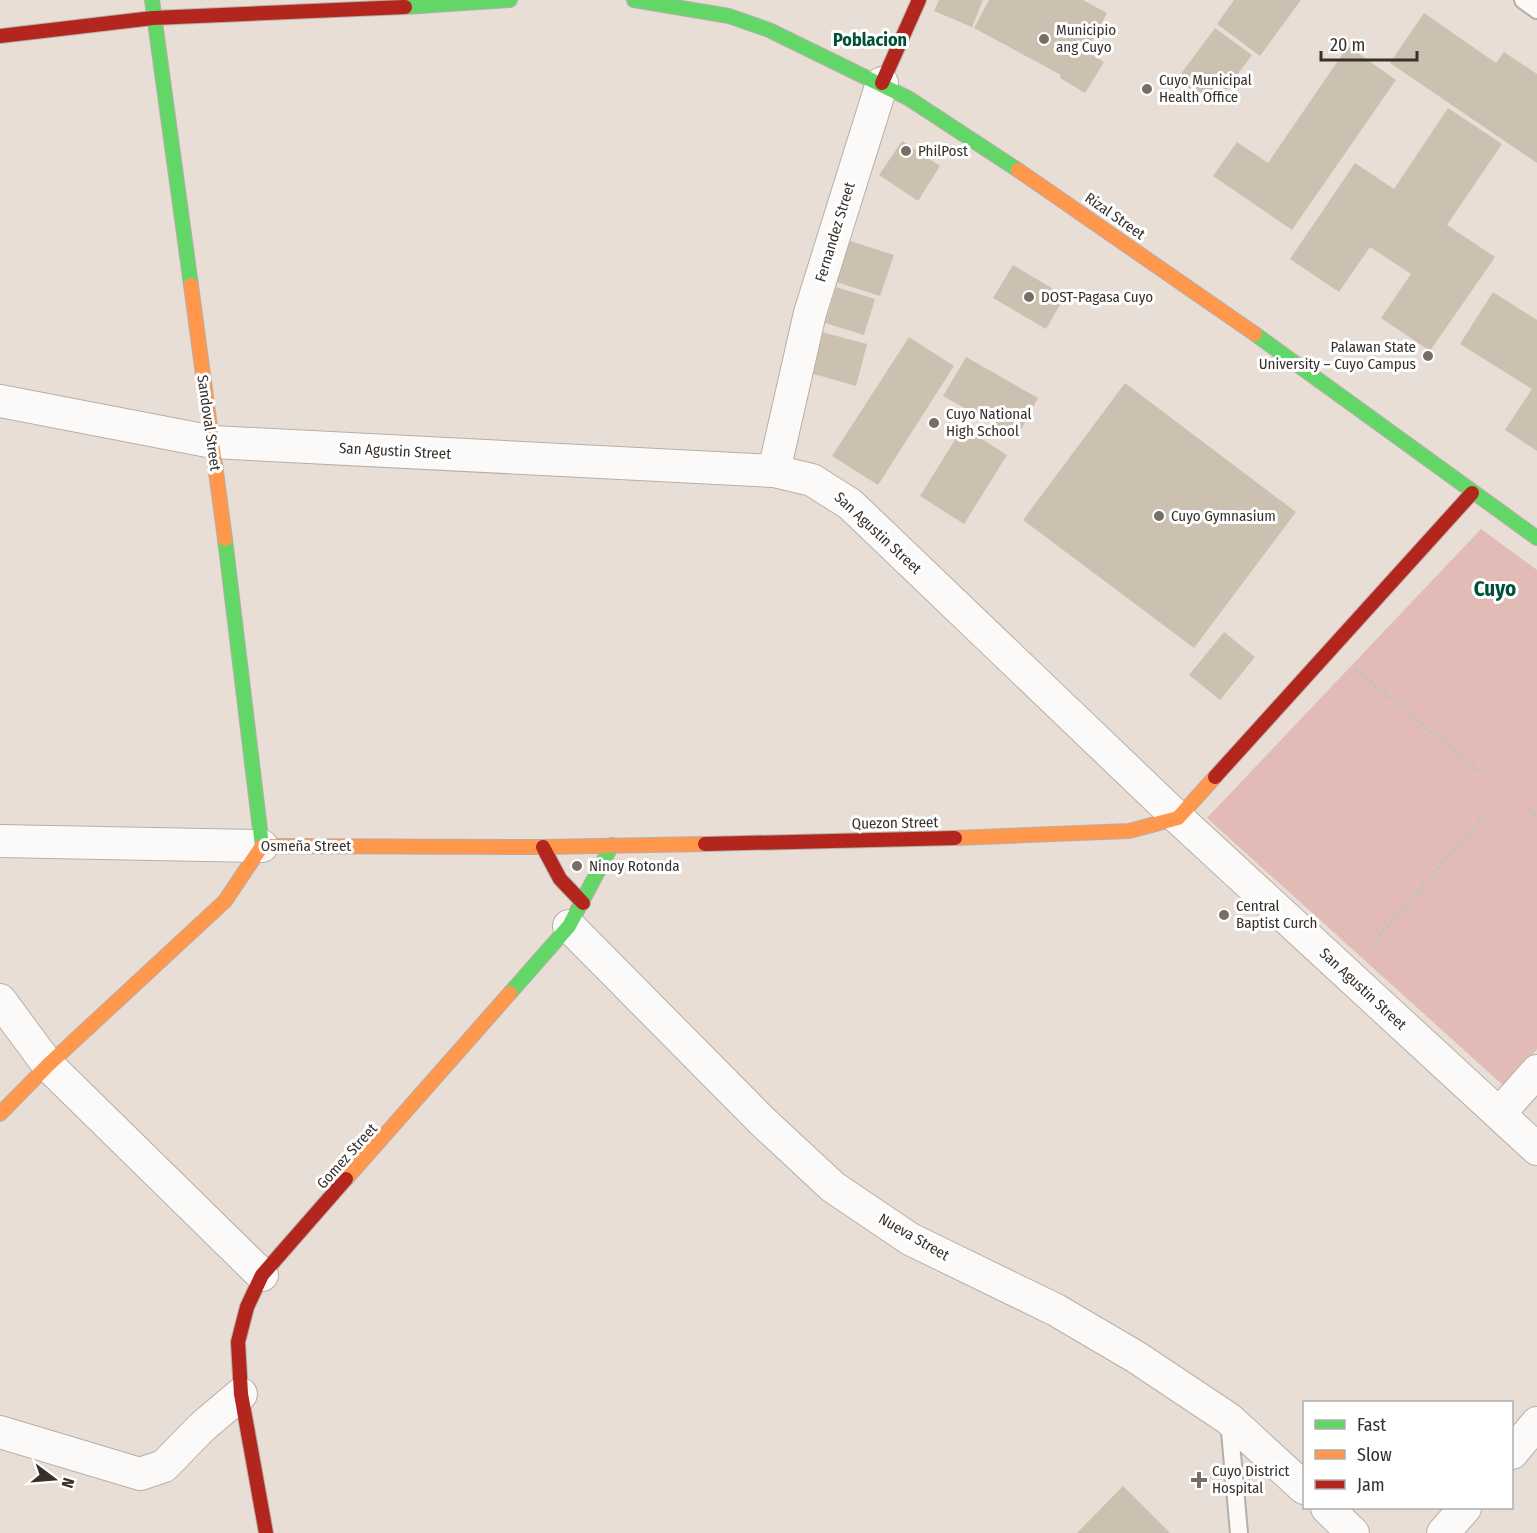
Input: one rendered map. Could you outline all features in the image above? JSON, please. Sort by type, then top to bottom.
[{"type":"main road","name":"Sandoval Street","points":[[152,0],[213,442],[262,846]]},
{"type":"main road","points":[[0,36],[153,18],[416,8],[510,0]]},
{"type":"main road","name":"Rizal Street","points":[[634,0],[684,3],[729,16],[769,30],[882,83],[1067,202],[1311,373],[1472,494],[1537,538]]},
{"type":"main road","name":"Fernandez Street","points":[[882,83],[919,0]]},
{"type":"main road","points":[[1178,818],[1472,494]]},
{"type":"main road","name":"Quezon Street","points":[[612,845],[1054,836],[1129,831],[1178,818]]},
{"type":"main road","name":"Osmeña Street","points":[[262,846],[543,847],[612,845]]},
{"type":"main road","name":"Gomez Street","points":[[266,1533],[242,1394],[238,1342],[247,1307],[262,1275],[576,915],[612,845]]},
{"type":"main road","points":[[0,1114],[48,1065],[225,901],[262,846]]},
{"type":"main road","points":[[543,847],[576,915]]},
{"type":"street","name":"Fernandez Street","points":[[774,471],[810,313],[882,83]]},
{"type":"street","name":"San Agustin Street","points":[[0,401],[213,442],[774,471],[812,480],[850,504],[1178,818],[1537,1149]]},
{"type":"street","name":"Osmeña Street","points":[[0,841],[262,846]]},
{"type":"street","name":"Nueva Street","points":[[576,915],[762,1121],[833,1187],[910,1239],[1056,1311],[1136,1357],[1229,1419],[1303,1486]]},
{"type":"street","points":[[0,1000],[48,1065],[262,1275]]},
{"type":"street","points":[[1499,1114],[1537,1071]]},
{"type":"street","points":[[0,1432],[140,1474],[164,1466],[202,1427],[242,1394]]},
{"type":"street","points":[[1513,1452],[1537,1424]]},
{"type":"street","points":[[1328,1509],[1353,1533]]},
{"type":"street","points":[[1443,1533],[1464,1509]]},
{"type":"lane","points":[[1523,0],[1537,10]]},
{"type":"lane","points":[[1229,1419],[1239,1533]]},
{"type":"path","points":[[1332,650],[1483,774]]},
{"type":"path","points":[[1528,810],[1537,818]]},
{"type":"path","points":[[1347,974],[1487,813]]},
{"type":"shaded area","points":[[1481,529],[1537,570],[1537,1049],[1505,1087],[1207,818]]},
{"type":"building","points":[[939,0],[983,0],[972,27],[934,11]]},
{"type":"building","name":"Municipio ang Cuyo","points":[[989,0],[1083,0],[1107,13],[1086,51],[1104,62],[1085,93],[1060,78],[1061,75],[974,28]]},
{"type":"building","points":[[1234,0],[1301,0],[1260,56],[1217,24]]},
{"type":"building","points":[[1424,13],[1496,63],[1504,52],[1537,74],[1537,163],[1390,63]]},
{"type":"building","points":[[1215,28],[1252,55],[1214,106],[1177,79]]},
{"type":"building","points":[[1348,46],[1396,80],[1292,230],[1213,176],[1237,142],[1268,163]]},
{"type":"building","points":[[1448,108],[1502,144],[1447,225],[1495,257],[1430,351],[1381,318],[1411,274],[1370,247],[1339,292],[1290,259],[1355,163],[1394,189]]},
{"type":"building","points":[[902,141],[940,166],[918,201],[879,175]]},
{"type":"building","points":[[847,240],[894,255],[880,296],[833,281]]},
{"type":"building","name":"DOST-Pagasa Cuyo","points":[[1013,265],[1065,296],[1046,329],[993,298]]},
{"type":"building","points":[[836,287],[875,299],[864,335],[825,323]]},
{"type":"building","points":[[1493,292],[1537,320],[1537,451],[1505,430],[1532,389],[1460,344]]},
{"type":"building","points":[[822,332],[867,344],[856,386],[810,373]]},
{"type":"building","points":[[909,337],[954,366],[878,485],[832,456]]},
{"type":"building","points":[[966,357],[1038,398],[1017,437],[943,396]]},
{"type":"building","name":"Cuyo Gymnasium","points":[[1125,383],[1296,512],[1194,648],[1023,520]]},
{"type":"building","points":[[963,427],[1007,455],[964,524],[920,496]]},
{"type":"building","points":[[1224,632],[1255,657],[1220,700],[1189,675]]},
{"type":"building","points":[[1123,1486],[1170,1533],[1077,1533]]},
{"type":"traffic: fast","points":[[152,0],[191,285]]},
{"type":"traffic: fast","points":[[405,7],[510,0]]},
{"type":"traffic: fast","points":[[634,0],[729,16],[769,30],[908,98],[1018,170]]},
{"type":"traffic: fast","points":[[1255,334],[1537,538]]},
{"type":"traffic: fast","points":[[225,539],[262,846]]},
{"type":"traffic: fast","points":[[510,993],[569,926],[612,845]]},
{"type":"traffic: slow","points":[[1018,170],[1255,334]]},
{"type":"traffic: slow","points":[[191,285],[225,539]]},
{"type":"traffic: slow","points":[[955,838],[1129,831],[1178,818],[1215,777]]},
{"type":"traffic: slow","points":[[262,846],[543,847],[705,844]]},
{"type":"traffic: slow","points":[[0,1114],[48,1065],[225,901],[262,846]]},
{"type":"traffic: slow","points":[[346,1179],[510,993]]},
{"type":"traffic: jam","points":[[882,83],[919,0]]},
{"type":"traffic: jam","points":[[0,36],[153,18],[405,7]]},
{"type":"traffic: jam","points":[[1215,777],[1472,493]]},
{"type":"traffic: jam","points":[[705,844],[955,838]]},
{"type":"traffic: jam","points":[[543,847],[560,879],[583,903]]},
{"type":"traffic: jam","points":[[266,1533],[241,1394],[238,1342],[247,1307],[262,1275],[346,1179]]},
{"type":"place","name":"Municipio ang Cuyo","points":[[1044,39]]},
{"type":"place","name":"Cuyo Municipal Health Office","points":[[1147,89]]},
{"type":"place","name":"PhilPost","points":[[906,151]]},
{"type":"place","name":"DOST-Pagasa Cuyo","points":[[1029,297]]},
{"type":"place","name":"Palawan State University – Cuyo Campus","points":[[1428,356]]},
{"type":"place","name":"Cuyo National High School","points":[[934,423]]},
{"type":"place","name":"Cuyo Gymnasium","points":[[1159,516]]},
{"type":"place","name":"Ninoy Rotonda","points":[[577,866]]},
{"type":"place","name":"Central Baptist Curch","points":[[1224,915]]},
{"type":"place","name":"Cuyo District Hospital","points":[[1199,1480]]},
{"type":"district","name":"Poblacion","points":[[870,40]]},
{"type":"district","name":"Cuyo","points":[[1495,589]]}]
